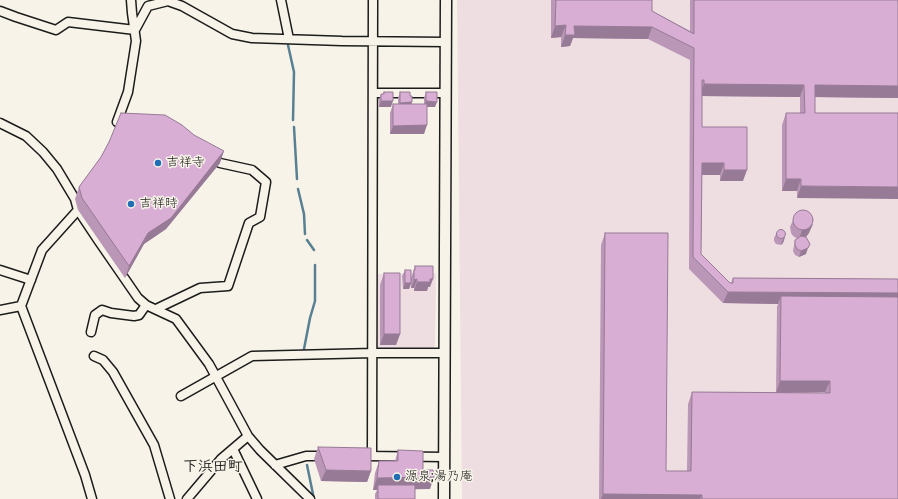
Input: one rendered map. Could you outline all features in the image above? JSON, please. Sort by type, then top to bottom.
[{"type":"street","points":[[118,127],[128,92],[136,41],[132,13],[132,0]]},
{"type":"street","points":[[281,0],[289,39]]},
{"type":"street","points":[[372,456],[374,0]]},
{"type":"street","points":[[444,499],[446,0]]},
{"type":"street","points":[[135,30],[148,6],[168,1],[182,6],[232,34],[252,38],[446,42]]},
{"type":"street","points":[[0,10],[16,17],[56,30],[68,22],[135,30]]},
{"type":"street","points":[[373,93],[446,93]]},
{"type":"street","points":[[0,123],[26,136],[43,152],[77,196],[78,210],[138,298],[146,305],[176,319],[209,364],[248,436],[275,466],[310,499]]},
{"type":"street","points":[[156,309],[200,288],[228,286],[249,223],[260,216],[266,182],[252,170],[220,163],[202,153]]},
{"type":"street","points":[[78,210],[42,250],[21,306],[85,475],[92,499]]},
{"type":"street","points":[[0,270],[31,280]]},
{"type":"street","points":[[91,332],[95,315],[102,310],[112,314],[134,316],[139,315],[146,305]]},
{"type":"street","points":[[0,310],[21,306]]},
{"type":"street","points":[[182,396],[252,356],[445,353]]},
{"type":"street","points":[[94,356],[104,360],[113,372],[154,445],[170,499]]},
{"type":"street","points":[[187,499],[221,459],[248,436]]},
{"type":"street","points":[[233,449],[255,498]]},
{"type":"street","points":[[275,466],[306,456],[335,456]]},
{"type":"street","points":[[357,456],[444,457]]},
{"type":"shaded area","points":[[457,0],[898,0],[898,499],[462,499]]},
{"type":"shaded area","points":[[436,273],[435,346],[431,350],[379,350],[377,347],[377,274]]},
{"type":"building","points":[[556,0],[652,0],[652,11],[694,34],[694,0],[898,0],[898,86],[815,85],[815,113],[898,113],[898,187],[801,186],[801,179],[786,179],[786,113],[805,113],[804,85],[704,84],[704,80],[702,80],[702,127],[747,127],[747,170],[724,170],[724,163],[702,163],[701,254],[730,283],[733,283],[733,278],[898,279],[898,293],[728,292],[693,257],[694,48],[652,27],[574,26],[575,35],[565,35],[566,25],[555,26]]},
{"type":"building","points":[[384,92],[393,92],[393,101],[381,101],[381,94],[384,94]]},
{"type":"building","points":[[400,92],[410,92],[412,102],[400,103]]},
{"type":"building","points":[[426,92],[437,92],[437,102],[426,101]]},
{"type":"building","points":[[393,104],[427,104],[427,125],[393,126]]},
{"type":"building","name":"吉祥時","points":[[121,113],[165,115],[182,125],[194,135],[224,151],[171,218],[148,233],[129,266],[82,198],[79,187],[101,157]]},
{"type":"building","points":[[803,210],[810,213],[813,220],[810,227],[803,230],[796,227],[793,220],[796,213]]},
{"type":"building","points":[[781,229],[786,234],[781,239],[776,234]]},
{"type":"building","points":[[605,233],[668,233],[666,471],[691,471],[692,392],[830,393],[830,381],[780,381],[781,296],[898,297],[898,499],[702,499],[702,495],[603,494]]},
{"type":"building","points":[[801,236],[806,237],[810,244],[808,248],[801,251],[797,249],[795,240]]},
{"type":"building","points":[[415,266],[433,266],[433,279],[430,279],[430,282],[417,282],[417,279],[414,280]]},
{"type":"building","points":[[405,270],[411,270],[411,283],[405,283]]},
{"type":"building","points":[[384,273],[400,273],[400,334],[384,334]]},
{"type":"building","points":[[318,447],[371,448],[371,471],[326,470]]},
{"type":"building","points":[[398,450],[423,451],[423,470],[433,470],[434,477],[377,478],[379,461],[398,461]]},
{"type":"building","points":[[378,485],[415,485],[415,499],[378,499]]},
{"type":"waterway","points":[[288,45],[294,72],[293,120]]},
{"type":"waterway","points":[[294,127],[297,179]]},
{"type":"waterway","points":[[298,189],[304,214],[305,234]]},
{"type":"waterway","points":[[307,240],[314,250]]},
{"type":"waterway","points":[[304,349],[315,301],[315,265]]},
{"type":"waterway","points":[[307,465],[314,499]]},
{"type":"place","name":"吉祥寺","points":[[158,163]]},
{"type":"place","name":"吉祥時","points":[[131,204]]},
{"type":"place","name":"源泉;湯乃庵","points":[[397,477]]},
{"type":"district","name":"下浜田町","points":[[213,467]]}]
